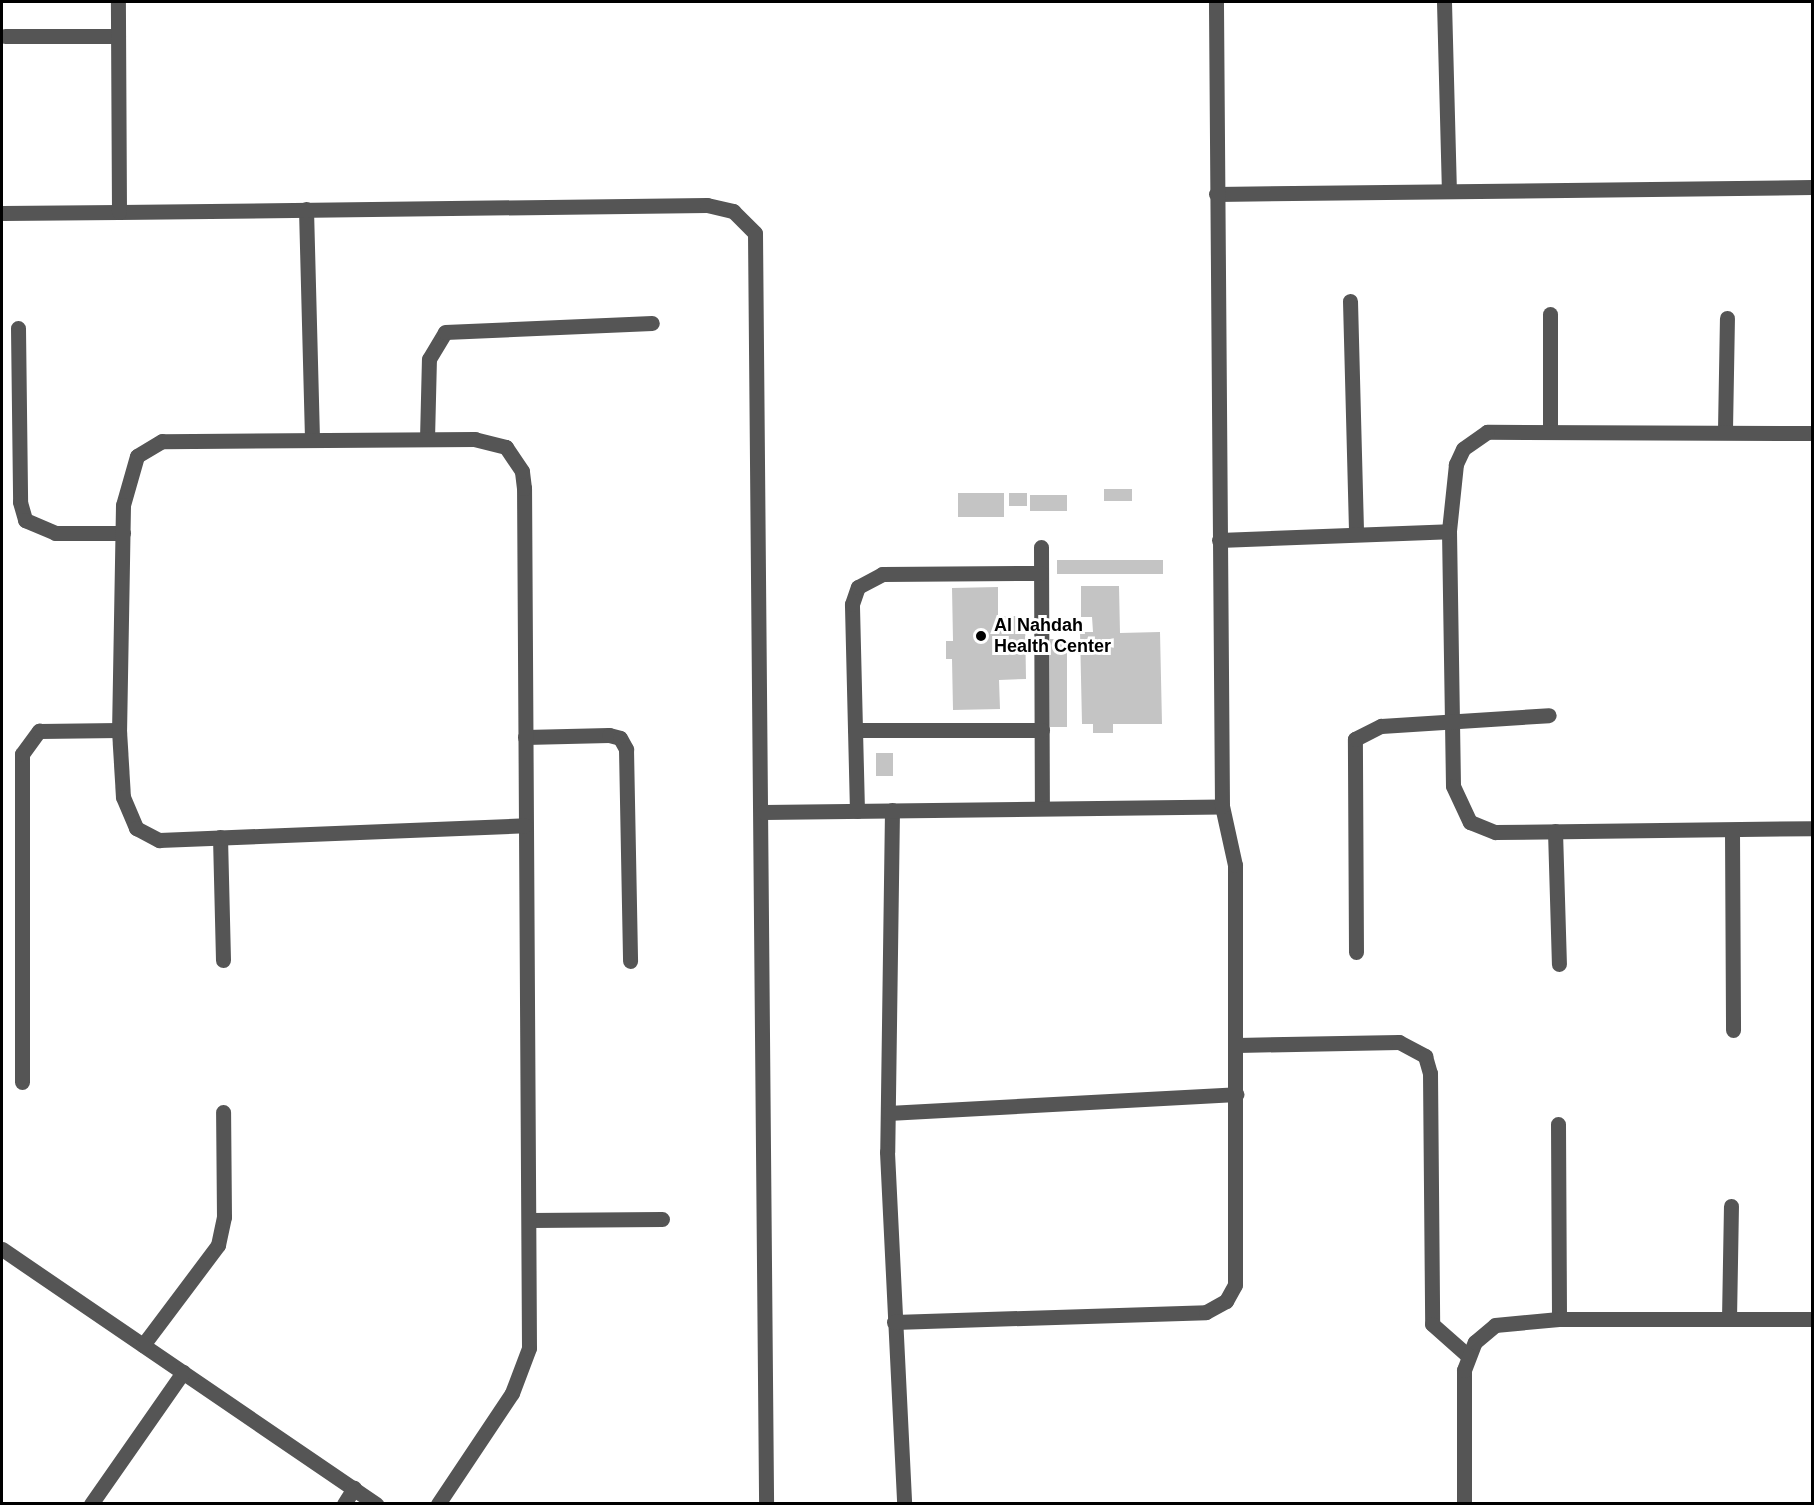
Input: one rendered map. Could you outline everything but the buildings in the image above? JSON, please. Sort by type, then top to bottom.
[{"type":"street","points":[[118,2],[118,212]]},
{"type":"street","points":[[894,1322],[1206,1312],[1226,1301],[1234,1285],[1237,1045],[1235,865],[1222,806],[1216,2]]},
{"type":"street","points":[[1444,2],[1449,191]]},
{"type":"street","points":[[5,36],[118,36]]},
{"type":"street","points":[[1216,194],[1812,187]]},
{"type":"street","points":[[2,213],[707,205],[733,211],[746,220],[755,233],[758,264],[763,812],[766,1503]]},
{"type":"street","points":[[306,209],[312,438]]},
{"type":"street","points":[[1350,301],[1356,534]]},
{"type":"street","points":[[1550,314],[1550,428]]},
{"type":"street","points":[[1725,430],[1727,318]]},
{"type":"street","points":[[427,439],[429,359],[445,332],[652,323]]},
{"type":"street","points":[[18,328],[20,502],[25,520],[55,533],[123,533]]},
{"type":"street","points":[[1812,433],[1550,428],[1487,432],[1463,449],[1451,484],[1449,531],[1453,786],[1470,822],[1495,832],[1732,831],[1812,828]]},
{"type":"street","points":[[438,1503],[525,1368],[530,1220],[522,471],[514,456],[495,442],[312,438],[148,445],[130,469],[123,533],[119,730],[123,797],[136,828],[159,840],[525,825]]},
{"type":"street","points":[[1220,540],[1449,531]]},
{"type":"street","points":[[1041,547],[1042,808]]},
{"type":"street","points":[[857,811],[852,604],[864,580],[882,574],[1041,573]]},
{"type":"street","points":[[1356,952],[1355,739],[1370,728],[1549,715]]},
{"type":"street","points":[[22,1082],[22,754],[39,731],[119,730]]},
{"type":"street","points":[[855,730],[1042,730]]},
{"type":"street","points":[[525,737],[609,735],[620,738],[626,749],[630,961]]},
{"type":"street","points":[[763,812],[1222,806]]},
{"type":"street","points":[[892,810],[888,1113],[894,1322],[904,1503]]},
{"type":"street","points":[[1555,831],[1559,964]]},
{"type":"street","points":[[1732,831],[1733,1030]]},
{"type":"street","points":[[220,837],[223,960]]},
{"type":"street","points":[[1237,1045],[1399,1042],[1425,1056],[1432,1324],[1467,1355]]},
{"type":"street","points":[[888,1113],[1236,1094]]},
{"type":"street","points":[[143,1345],[218,1245],[224,1218],[223,1112]]},
{"type":"street","points":[[1558,1124],[1559,1319]]},
{"type":"street","points":[[1729,1319],[1731,1206]]},
{"type":"street","points":[[530,1220],[662,1219]]},
{"type":"street","points":[[2,1249],[376,1503]]},
{"type":"street","points":[[1464,1503],[1467,1355],[1495,1324],[1559,1319],[1812,1319]]},
{"type":"street","points":[[91,1503],[183,1372]]},
{"type":"street","points":[[344,1503],[354,1488]]},
{"type":"place","name":"Al Nahdah Health Center","points":[[981,636]]}]
